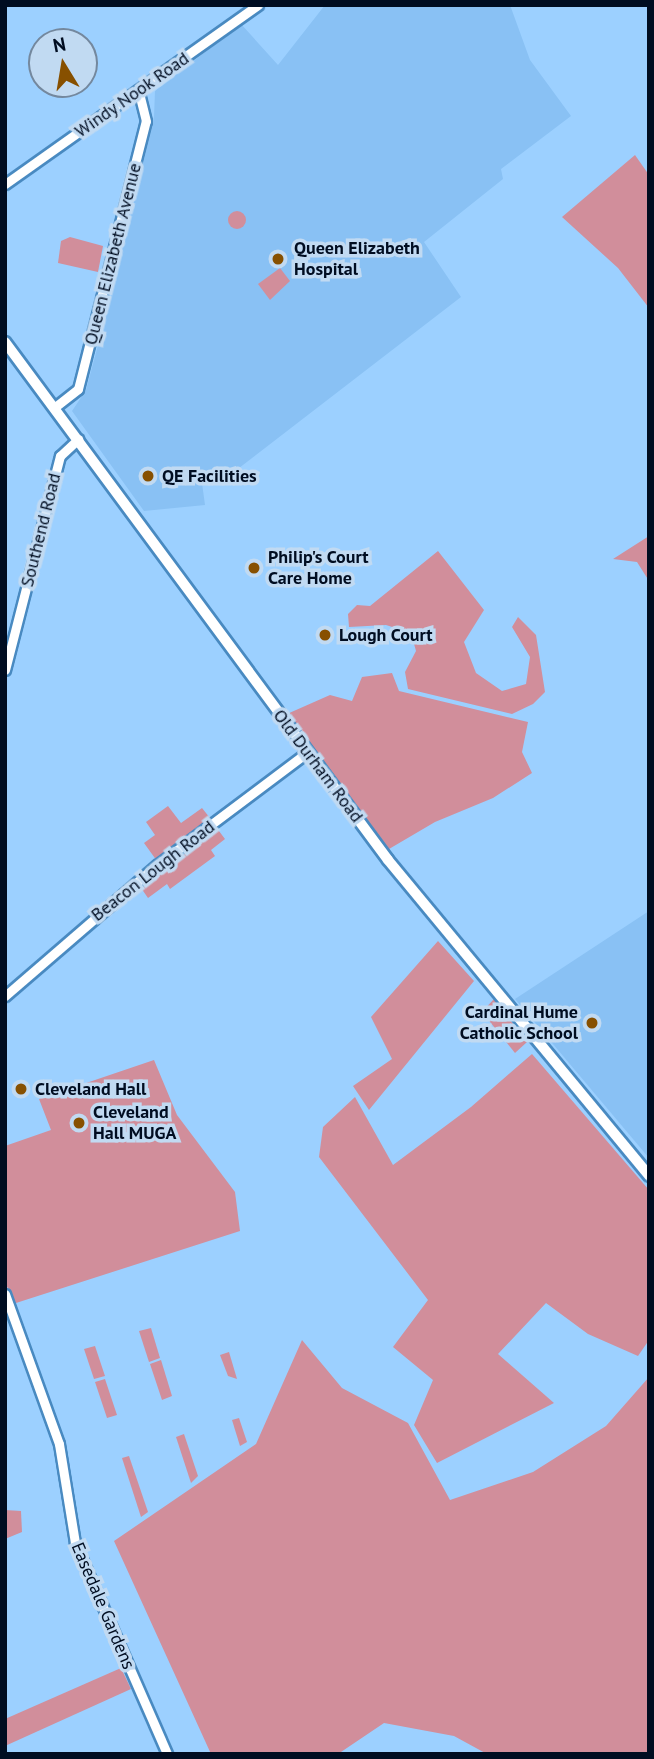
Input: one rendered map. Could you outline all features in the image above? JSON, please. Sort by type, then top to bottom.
[{"type":"main road","name":"Old Durham Road","points":[[5,342],[306,753],[477,971],[649,1176]]},
{"type":"street","name":"Windy Nook Road","points":[[5,184],[139,92],[258,5]]},
{"type":"street","name":"Queen Elizabeth Avenue","points":[[55,407],[78,389],[145,128],[139,92]]},
{"type":"street","name":"Southend Road","points":[[5,670],[60,456],[78,439]]},
{"type":"street","name":"Beacon Lough Road","points":[[5,996],[100,912],[306,753]]},
{"type":"street","name":"Easedale Gardens","points":[[5,1294],[59,1444],[75,1543],[167,1754]]},
{"type":"shaded area","name":"Queen Elizabeth Hospital","points":[[325,5],[510,5],[530,60],[571,116],[501,169],[503,179],[424,242],[461,297],[226,478],[202,483],[205,505],[144,511],[72,411],[86,390],[109,304],[154,117],[155,91],[241,24],[278,65]]},
{"type":"shaded area","points":[[635,155],[649,175],[649,308],[618,268],[562,217]]},
{"type":"shaded area","points":[[237,211],[243,214],[246,220],[243,226],[237,229],[231,226],[228,220],[231,214]]},
{"type":"shaded area","points":[[70,237],[103,246],[98,272],[58,263],[61,241]]},
{"type":"shaded area","points":[[280,268],[290,281],[270,300],[258,284]]},
{"type":"shaded area","points":[[649,536],[649,581],[637,562],[613,559]]},
{"type":"shaded area","points":[[438,551],[484,610],[464,642],[476,673],[502,691],[526,684],[530,657],[512,627],[518,617],[536,635],[545,692],[533,704],[512,714],[408,689],[405,672],[416,651],[411,633],[386,625],[349,627],[348,614],[357,605],[370,606]]},
{"type":"shaded area","points":[[392,673],[399,691],[528,722],[522,752],[532,773],[493,798],[435,822],[389,849],[287,714],[330,695],[352,701],[362,677]]},
{"type":"shaded area","points":[[168,806],[181,823],[202,808],[210,818],[157,861],[144,843],[155,835],[146,822]]},
{"type":"shaded area","points":[[216,827],[225,839],[211,850],[215,856],[170,889],[167,884],[148,898],[139,885]]},
{"type":"shaded area","name":"Cardinal Hume Catholic School","points":[[649,911],[649,1158],[515,999]]},
{"type":"shaded area","points":[[438,941],[474,981],[369,1110],[353,1086],[392,1059],[371,1017]]},
{"type":"shaded area","points":[[494,999],[527,1042],[515,1053],[482,1012]]},
{"type":"shaded area","points":[[532,1054],[649,1190],[649,1340],[638,1356],[588,1334],[546,1303],[498,1354],[554,1403],[437,1463],[414,1425],[433,1380],[393,1347],[428,1300],[319,1157],[323,1127],[355,1097],[393,1165],[471,1107]]},
{"type":"shaded area","points":[[154,1060],[177,1115],[235,1192],[240,1231],[16,1303],[5,1283],[5,1146],[51,1130],[39,1099]]},
{"type":"shaded area","points":[[151,1328],[160,1358],[149,1362],[139,1331]]},
{"type":"shaded area","points":[[302,1340],[342,1388],[408,1423],[450,1500],[533,1472],[606,1426],[649,1377],[649,1754],[487,1754],[454,1736],[384,1723],[338,1754],[211,1754],[114,1541],[256,1444]]},
{"type":"shaded area","points":[[95,1346],[105,1376],[94,1379],[84,1349]]},
{"type":"shaded area","points":[[229,1352],[237,1379],[228,1376],[220,1355]]},
{"type":"shaded area","points":[[161,1360],[172,1396],[162,1400],[150,1364]]},
{"type":"shaded area","points":[[105,1379],[117,1415],[107,1418],[95,1382]]},
{"type":"shaded area","points":[[239,1418],[247,1442],[240,1446],[232,1420]]},
{"type":"shaded area","points":[[184,1434],[198,1476],[191,1483],[176,1437]]},
{"type":"shaded area","points":[[129,1456],[148,1512],[141,1517],[122,1458]]},
{"type":"shaded area","points":[[5,1510],[21,1511],[22,1532],[5,1539]]},
{"type":"shaded area","points":[[121,1668],[131,1689],[5,1746],[5,1719]]},
{"type":"place","name":"Queen Elizabeth Hospital","points":[[278,259]]},
{"type":"place","name":"QE Facilities","points":[[148,476]]},
{"type":"place","name":"Philip's Court Care Home","points":[[254,568]]},
{"type":"place","name":"Lough Court","points":[[325,635]]},
{"type":"place","name":"Cardinal Hume Catholic School","points":[[592,1023]]},
{"type":"place","name":"Cleveland Hall","points":[[21,1089]]},
{"type":"place","name":"Cleveland Hall MUGA","points":[[79,1123]]}]
